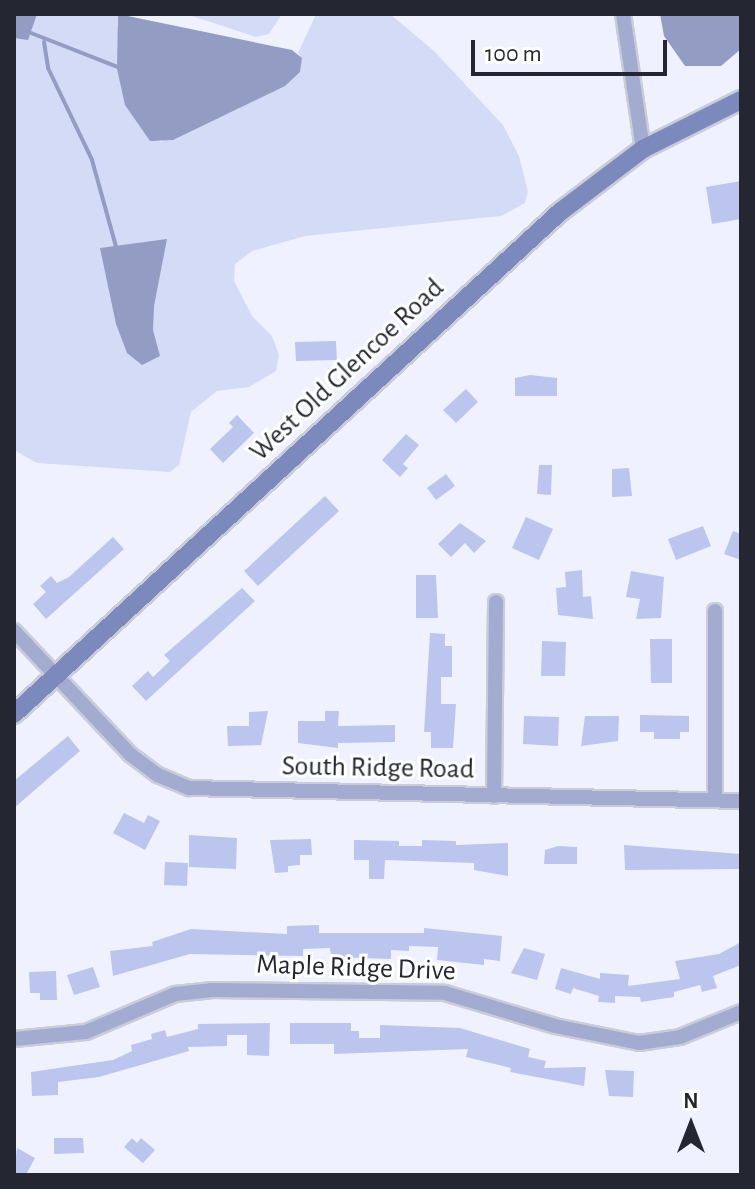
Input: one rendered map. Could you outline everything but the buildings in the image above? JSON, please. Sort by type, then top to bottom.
[{"type":"street","points":[[623,14],[643,149]]},
{"type":"street","name":"West Old Glencoe Road","points":[[14,714],[515,252],[643,149],[741,100]]},
{"type":"street","points":[[494,796],[496,602]]},
{"type":"street","points":[[715,611],[715,800]]},
{"type":"street","name":"South Ridge Road","points":[[14,631],[140,763],[189,788],[741,801]]},
{"type":"street","name":"Maple Ridge Drive","points":[[14,1039],[86,1032],[175,994],[211,990],[445,993],[555,1026],[639,1043],[680,1037],[741,1012]]},
{"type":"shaded area","points":[[14,14],[118,14],[117,24],[160,142],[238,109],[302,59],[298,53],[316,14],[390,14],[434,51],[503,125],[519,156],[528,192],[525,203],[501,216],[305,236],[252,251],[235,264],[234,281],[252,316],[272,336],[279,355],[276,371],[249,387],[217,391],[191,412],[179,465],[170,472],[37,463],[14,450]]},
{"type":"shaded area","points":[[14,14],[37,14],[28,40],[14,38]]},
{"type":"shaded area","points":[[118,14],[292,50],[302,58],[300,72],[285,86],[173,140],[150,141],[125,105],[117,69]]},
{"type":"shaded area","points":[[186,14],[282,14],[269,34],[256,37]]},
{"type":"shaded area","points":[[660,14],[741,14],[741,49],[721,66],[685,66],[664,36]]},
{"type":"shaded area","points":[[167,239],[154,306],[153,330],[160,356],[142,365],[127,353],[116,324],[100,248]]},
{"type":"waterway","points":[[31,33],[123,69]]},
{"type":"waterway","points":[[44,42],[48,68],[92,160],[117,250]]}]
